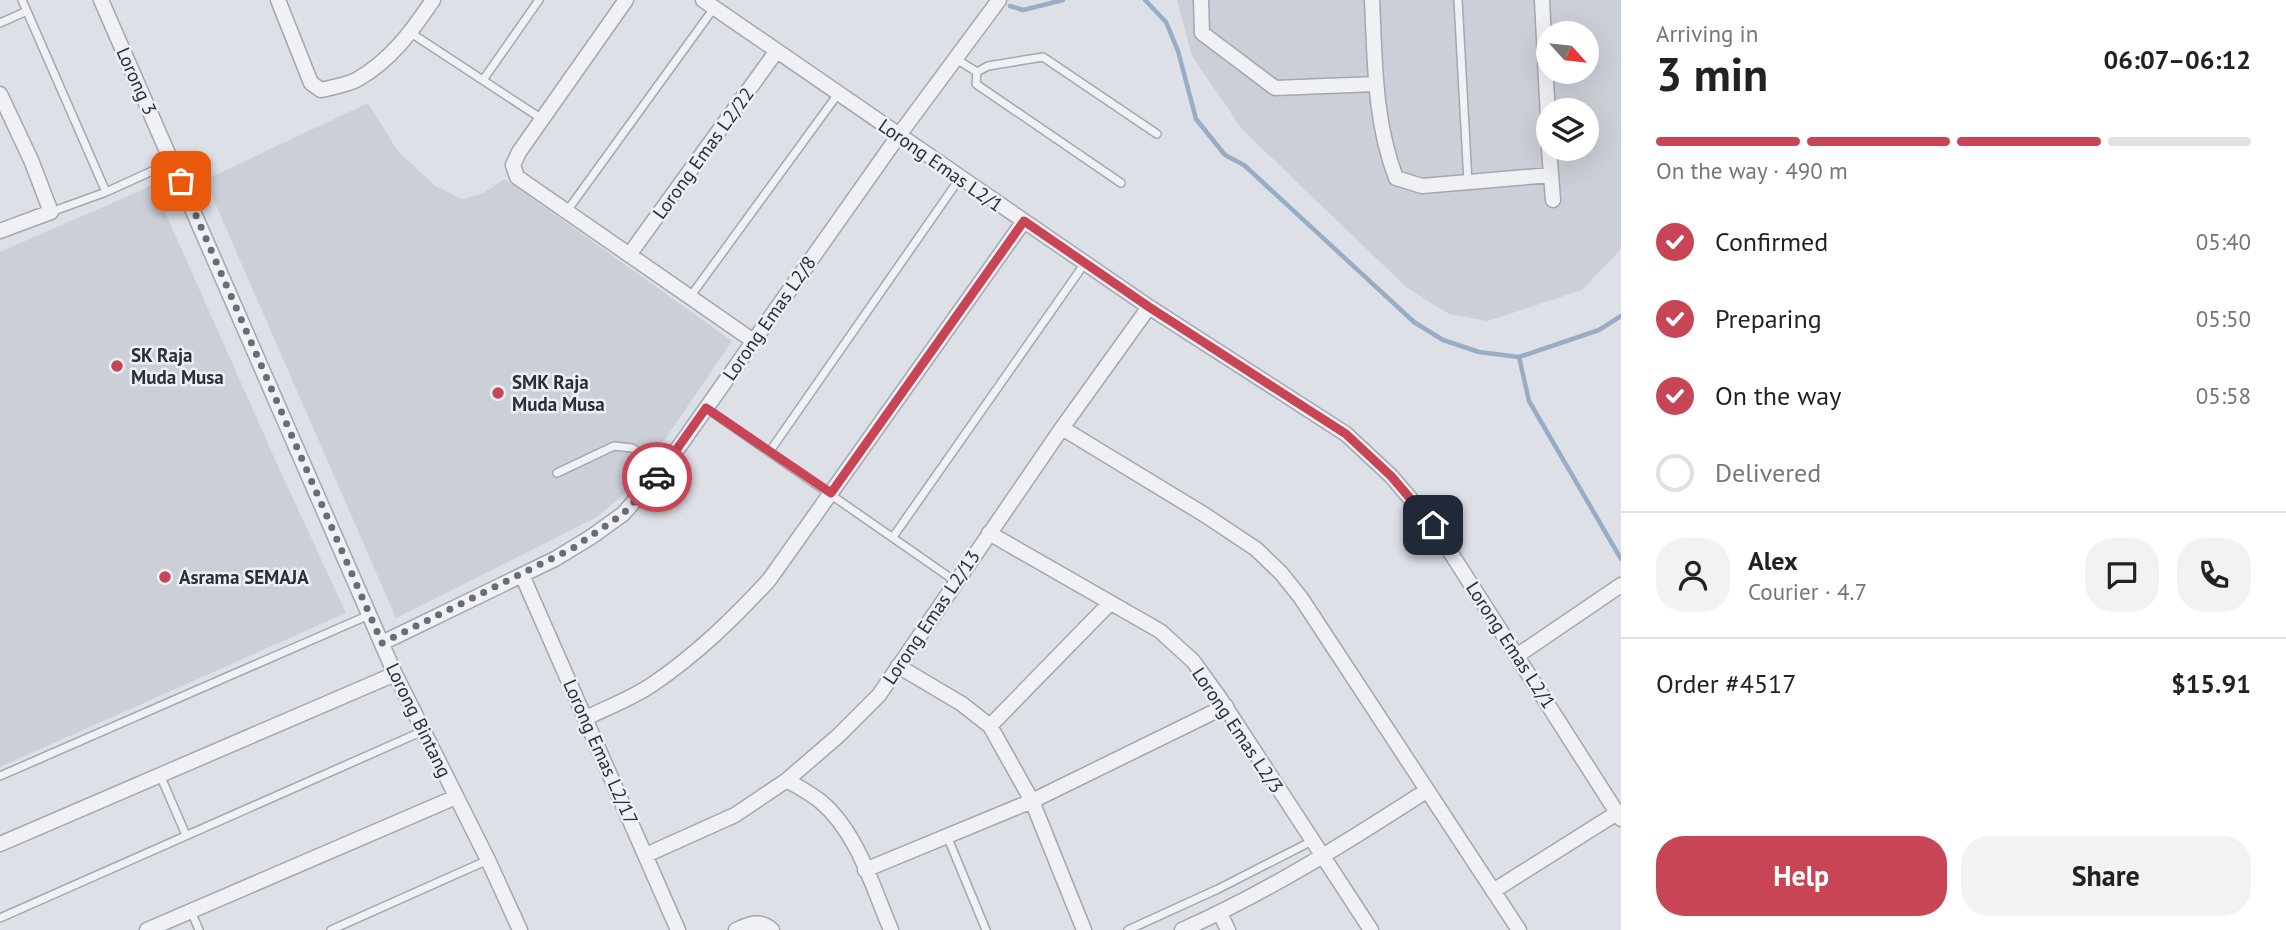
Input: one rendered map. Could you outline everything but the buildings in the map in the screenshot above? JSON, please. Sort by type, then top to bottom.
[{"type":"street","name":"Lorong 3","points":[[101,0],[172,162]]},
{"type":"street","points":[[278,0],[311,83],[321,90],[357,80],[402,45],[433,0]]},
{"type":"street","points":[[626,0],[519,152],[513,165],[517,177],[752,340]]},
{"type":"street","name":"Lorong Emas L2/8","points":[[382,643],[564,553],[623,514],[664,468],[898,135],[999,0]]},
{"type":"street","points":[[1201,0],[1202,33],[1275,88],[1376,84]]},
{"type":"street","points":[[1372,0],[1376,84],[1385,150],[1396,177],[1422,186],[1551,175]]},
{"type":"street","points":[[1542,0],[1547,98]]},
{"type":"street","name":"Lorong Emas L2/1","points":[[709,4],[1149,307],[1346,434],[1391,476],[1433,525],[1619,816]]},
{"type":"street","name":"Lorong Emas L2/22","points":[[629,255],[776,52]]},
{"type":"street","points":[[0,94],[31,160],[51,212],[0,232]]},
{"type":"street","points":[[1550,161],[1553,200]]},
{"type":"street","name":"Lorong Bintang","points":[[172,162],[395,674],[520,930]]},
{"type":"street","points":[[586,718],[651,686],[694,654],[731,621],[769,580],[1024,221]]},
{"type":"street","name":"Lorong Emas L2/13","points":[[646,855],[736,815],[788,780],[879,695],[955,581],[1149,307]]},
{"type":"street","points":[[1062,428],[1215,522],[1256,550],[1281,573],[1301,598],[1519,930]]},
{"type":"street","name":"Lorong Emas L2/3","points":[[989,533],[1160,631],[1192,661],[1226,706],[1371,930]]},
{"type":"street","name":"Lorong Emas L2/17","points":[[522,575],[678,930]]},
{"type":"street","points":[[1518,655],[1620,585]]},
{"type":"street","points":[[990,726],[1110,603]]},
{"type":"street","points":[[898,666],[961,704],[990,726],[1032,801],[1084,930]]},
{"type":"street","points":[[0,844],[395,674]]},
{"type":"street","points":[[865,870],[1032,801],[1226,706]]},
{"type":"street","points":[[788,780],[821,802],[841,824],[891,930]]},
{"type":"street","points":[[1182,930],[1220,913],[1322,858],[1426,791]]},
{"type":"street","points":[[148,930],[456,797]]},
{"type":"street","points":[[1493,891],[1619,816]]},
{"type":"street","points":[[1220,913],[1228,930]]},
{"type":"street","points":[[736,930],[752,923],[765,923],[772,930]]},
{"type":"lane","points":[[22,0],[106,192]]},
{"type":"lane","points":[[483,80],[540,0]]},
{"type":"lane","points":[[1458,0],[1468,182]]},
{"type":"lane","points":[[567,211],[709,4]]},
{"type":"lane","points":[[0,23],[27,11]]},
{"type":"lane","points":[[411,33],[542,119]]},
{"type":"lane","points":[[977,72],[988,66],[1043,57],[1157,134]]},
{"type":"lane","points":[[955,59],[977,72]]},
{"type":"lane","points":[[977,72],[976,85],[1121,183]]},
{"type":"lane","points":[[690,297],[839,93]]},
{"type":"lane","points":[[51,212],[106,192],[172,162]]},
{"type":"lane","points":[[769,451],[960,178]]},
{"type":"lane","points":[[893,537],[1085,263]]},
{"type":"lane","points":[[706,408],[955,581]]},
{"type":"lane","points":[[557,473],[614,446],[632,448],[664,468]]},
{"type":"lane","points":[[0,776],[369,615]]},
{"type":"lane","points":[[0,918],[423,731]]},
{"type":"lane","points":[[160,775],[186,835]]},
{"type":"lane","points":[[947,836],[986,930]]},
{"type":"lane","points":[[1128,930],[1218,889],[1312,841]]},
{"type":"lane","points":[[331,930],[488,860]]},
{"type":"lane","points":[[191,911],[199,930]]},
{"type":"shaded area","points":[[1177,0],[1621,0],[1621,249],[1582,290],[1488,321],[1449,314],[1406,287],[1242,129],[1192,56]]},
{"type":"shaded area","name":"SMK Raja Muda Musa","points":[[368,103],[397,150],[435,186],[462,199],[482,194],[505,179],[732,341],[634,485],[609,507],[595,518],[396,618],[205,180]]},
{"type":"shaded area","points":[[153,185],[346,613],[0,767],[0,252]]},
{"type":"waterway","points":[[1010,6],[1023,10],[1063,0]]},
{"type":"waterway","points":[[1145,0],[1166,22],[1178,51],[1196,119],[1225,155],[1244,165],[1414,322],[1443,340],[1479,352],[1519,357],[1599,330],[1621,316]]},
{"type":"waterway","points":[[1519,357],[1529,401],[1621,559]]},
{"type":"way so far","points":[[181,181],[382,643],[555,559],[623,514],[657,477]]},
{"type":"place","name":"SK Raja Muda Musa","points":[[117,366]]},
{"type":"place","name":"SMK Raja Muda Musa","points":[[498,393]]},
{"type":"place","name":"Asrama SEMAJA","points":[[165,577]]},
{"type":"route","points":[[657,477],[706,408],[831,493],[1024,221],[1149,307],[1346,434],[1391,476],[1433,525]]}]
